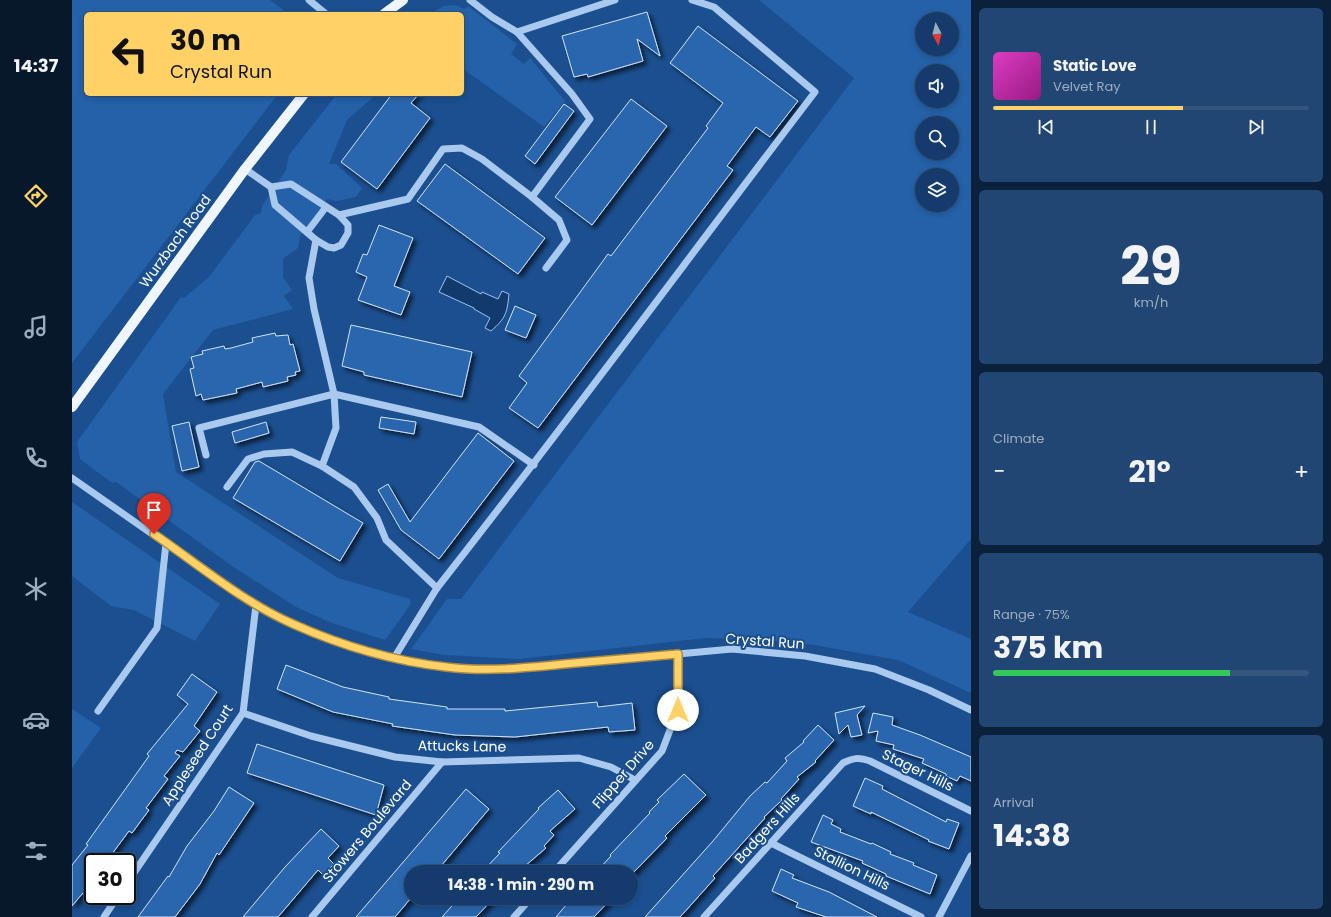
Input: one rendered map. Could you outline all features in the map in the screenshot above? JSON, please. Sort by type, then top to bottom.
[{"type":"main road","points":[[387,12],[403,0]]},
{"type":"main road","name":"Wurzbach Road","points":[[72,407],[245,168],[302,96]]},
{"type":"street","points":[[309,0],[324,12]]},
{"type":"street","points":[[470,0],[492,17],[517,32],[572,94],[590,119],[532,197]]},
{"type":"street","points":[[517,32],[615,0]]},
{"type":"street","points":[[394,658],[437,588],[534,465],[658,298],[815,92],[714,6],[692,0]]},
{"type":"street","points":[[339,215],[408,199],[443,149],[462,148],[482,159],[532,197],[559,220],[567,240],[546,268]]},
{"type":"street","points":[[245,168],[272,187],[292,184],[339,215],[348,225],[348,233],[341,245],[334,248],[328,247],[316,240],[275,205],[272,187]]},
{"type":"street","points":[[307,232],[326,207]]},
{"type":"street","points":[[316,240],[309,278],[314,309],[334,394],[336,428],[322,466]]},
{"type":"street","points":[[206,455],[199,428],[334,394],[479,427],[534,465]]},
{"type":"street","points":[[227,487],[248,459],[264,454],[292,452],[322,466],[354,487],[377,518],[386,540],[437,588]]},
{"type":"street","name":"Crystal Run","points":[[72,478],[224,585],[256,605],[292,624],[350,647],[394,658],[448,667],[491,669],[538,667],[732,649],[805,656],[875,669],[928,690],[971,710]]},
{"type":"street","points":[[98,711],[157,628],[166,543]]},
{"type":"street","name":"Appleseed Court","points":[[136,870],[242,713],[256,605]]},
{"type":"street","name":"Flipper Drive","points":[[560,865],[635,780],[662,752],[678,710],[678,654]]},
{"type":"street","name":"Attucks Lane","points":[[242,713],[311,736],[395,757],[442,762],[579,758],[611,766],[635,780]]},
{"type":"street","name":"Stager Hills","points":[[852,759],[860,758],[870,761],[971,811]]},
{"type":"street","name":"Badgers Hills","points":[[704,917],[843,763],[852,759]]},
{"type":"street","name":"Stowers Boulevard","points":[[312,917],[442,762]]},
{"type":"street","name":"Stallion Hills","points":[[771,842],[921,917]]},
{"type":"street","points":[[939,917],[971,856]]},
{"type":"street","points":[[104,917],[112,905]]},
{"type":"street","points":[[514,917],[525,905]]},
{"type":"shaded area","points":[[72,0],[270,0],[286,12],[84,12],[84,96],[276,96],[72,363]]},
{"type":"shaded area","points":[[759,0],[971,0],[971,539],[908,612],[971,639],[971,693],[898,660],[797,642],[706,638],[519,659],[444,655],[411,649],[447,599],[461,599],[854,78]]},
{"type":"shaded area","points":[[455,5],[465,9],[468,6],[517,44],[511,54],[524,64],[530,58],[565,101],[544,127],[464,69],[464,12],[432,12],[444,6]]},
{"type":"shaded area","points":[[335,96],[375,96],[347,120],[329,164],[336,164],[362,188],[356,197],[337,201],[327,199],[300,236],[298,248],[283,259],[283,277],[292,290],[284,296],[293,309],[213,330],[163,394],[176,472],[338,578],[410,599],[411,604],[385,640],[332,623],[296,607],[232,566],[116,482],[112,483],[80,459],[77,442],[181,297],[184,298],[209,277],[255,215],[261,213],[262,206],[286,170],[289,155]]},
{"type":"shaded area","points":[[447,276],[481,294],[482,292],[498,299],[502,291],[509,294],[503,319],[491,331],[485,328],[490,318],[474,308],[439,292]]},
{"type":"shaded area","points":[[72,502],[220,604],[195,641],[134,610],[111,606],[72,576]]},
{"type":"shaded area","points":[[72,709],[101,728],[72,768]]},
{"type":"building","points":[[647,12],[660,56],[637,39],[643,61],[588,77],[587,74],[574,77],[562,36]]},
{"type":"building","points":[[698,26],[798,101],[770,137],[756,127],[727,166],[733,170],[538,428],[509,408],[527,383],[519,376],[608,254],[611,256],[708,128],[706,126],[723,103],[670,63]]},
{"type":"building","points":[[390,96],[417,96],[411,103],[430,118],[377,189],[341,162]]},
{"type":"building","points":[[631,99],[667,126],[592,225],[555,197]]},
{"type":"building","points":[[564,104],[574,111],[535,164],[525,156]]},
{"type":"building","points":[[445,164],[545,238],[518,274],[417,201]]},
{"type":"building","points":[[379,225],[413,238],[394,286],[410,292],[401,315],[358,300],[367,277],[356,272],[363,254],[367,255]]},
{"type":"building","points":[[515,306],[536,315],[526,338],[505,330]]},
{"type":"building","points":[[351,325],[472,352],[462,397],[364,375],[364,372],[342,366]]},
{"type":"building","points":[[275,333],[276,336],[288,335],[290,345],[293,344],[300,371],[295,372],[296,375],[287,377],[288,381],[263,387],[262,382],[236,389],[237,393],[203,400],[201,394],[196,396],[190,369],[194,368],[191,357],[203,354],[202,351],[224,346],[225,349],[231,348],[253,342],[252,338]]},
{"type":"building","points":[[381,417],[416,422],[414,434],[379,428]]},
{"type":"building","points":[[189,422],[199,467],[182,471],[172,426]]},
{"type":"building","points":[[266,422],[269,433],[235,443],[232,432]]},
{"type":"building","points":[[478,433],[514,461],[439,559],[401,530],[378,490],[388,484],[410,522]]},
{"type":"building","points":[[259,461],[363,523],[340,561],[233,498],[255,462]]},
{"type":"building","points":[[286,665],[343,687],[389,697],[389,699],[447,707],[447,709],[505,709],[505,711],[597,702],[598,707],[632,703],[635,730],[609,732],[608,727],[515,737],[455,735],[392,726],[393,724],[333,712],[277,689]]},
{"type":"building","points":[[192,674],[217,692],[194,726],[200,731],[183,752],[177,750],[175,753],[180,756],[164,776],[168,779],[146,808],[149,810],[132,833],[129,831],[113,853],[84,853],[84,892],[72,906],[72,865],[88,845],[86,844],[149,756],[147,754],[188,704],[177,695]]},
{"type":"building","points":[[865,706],[857,715],[862,735],[851,737],[848,725],[839,734],[835,713]]},
{"type":"building","points":[[873,713],[893,717],[892,725],[920,735],[971,757],[971,781],[960,776],[957,781],[922,763],[924,759],[893,749],[894,745],[876,741],[878,731],[868,733]]},
{"type":"building","points":[[818,725],[834,740],[815,761],[816,762],[797,777],[799,779],[781,799],[782,800],[764,817],[765,818],[713,876],[715,878],[690,906],[680,917],[645,917],[713,841],[750,796],[765,782],[767,783],[787,761],[785,758],[804,742],[803,741]]},
{"type":"building","points":[[257,744],[384,785],[376,815],[247,773]]},
{"type":"building","points":[[684,774],[706,795],[665,836],[667,838],[638,868],[638,865],[603,865],[611,856],[610,855],[650,813],[649,812],[659,802],[657,800]]},
{"type":"building","points":[[865,778],[883,786],[882,789],[946,822],[947,819],[959,823],[949,849],[928,841],[929,840],[871,812],[871,814],[853,806]]},
{"type":"building","points":[[229,787],[254,803],[219,855],[217,853],[200,884],[175,917],[138,917],[168,876],[169,877],[187,846],[214,811]]},
{"type":"building","points":[[466,789],[489,809],[442,865],[404,865],[405,905],[395,917],[356,917]]},
{"type":"building","points":[[558,790],[575,809],[550,831],[554,835],[544,846],[546,848],[526,865],[489,865],[500,853],[498,852],[539,809],[538,808]]},
{"type":"building","points":[[823,815],[833,820],[831,824],[841,829],[840,832],[871,844],[872,843],[891,852],[890,854],[914,863],[913,865],[937,875],[930,894],[886,876],[886,874],[862,863],[863,861],[811,842]]},
{"type":"building","points":[[321,829],[339,846],[328,858],[334,864],[323,875],[318,870],[278,917],[243,917],[285,867]]},
{"type":"building","points":[[781,869],[794,875],[792,878],[829,892],[877,917],[826,917],[796,907],[798,903],[772,891]]},
{"type":"building","points":[[453,905],[487,905],[476,917],[442,917]]},
{"type":"building","points":[[566,905],[605,905],[594,917],[556,917]]},
{"type":"route","points":[[154,534],[224,585],[256,605],[292,624],[350,647],[399,660],[448,667],[491,669],[538,667],[678,654],[678,710]]}]
